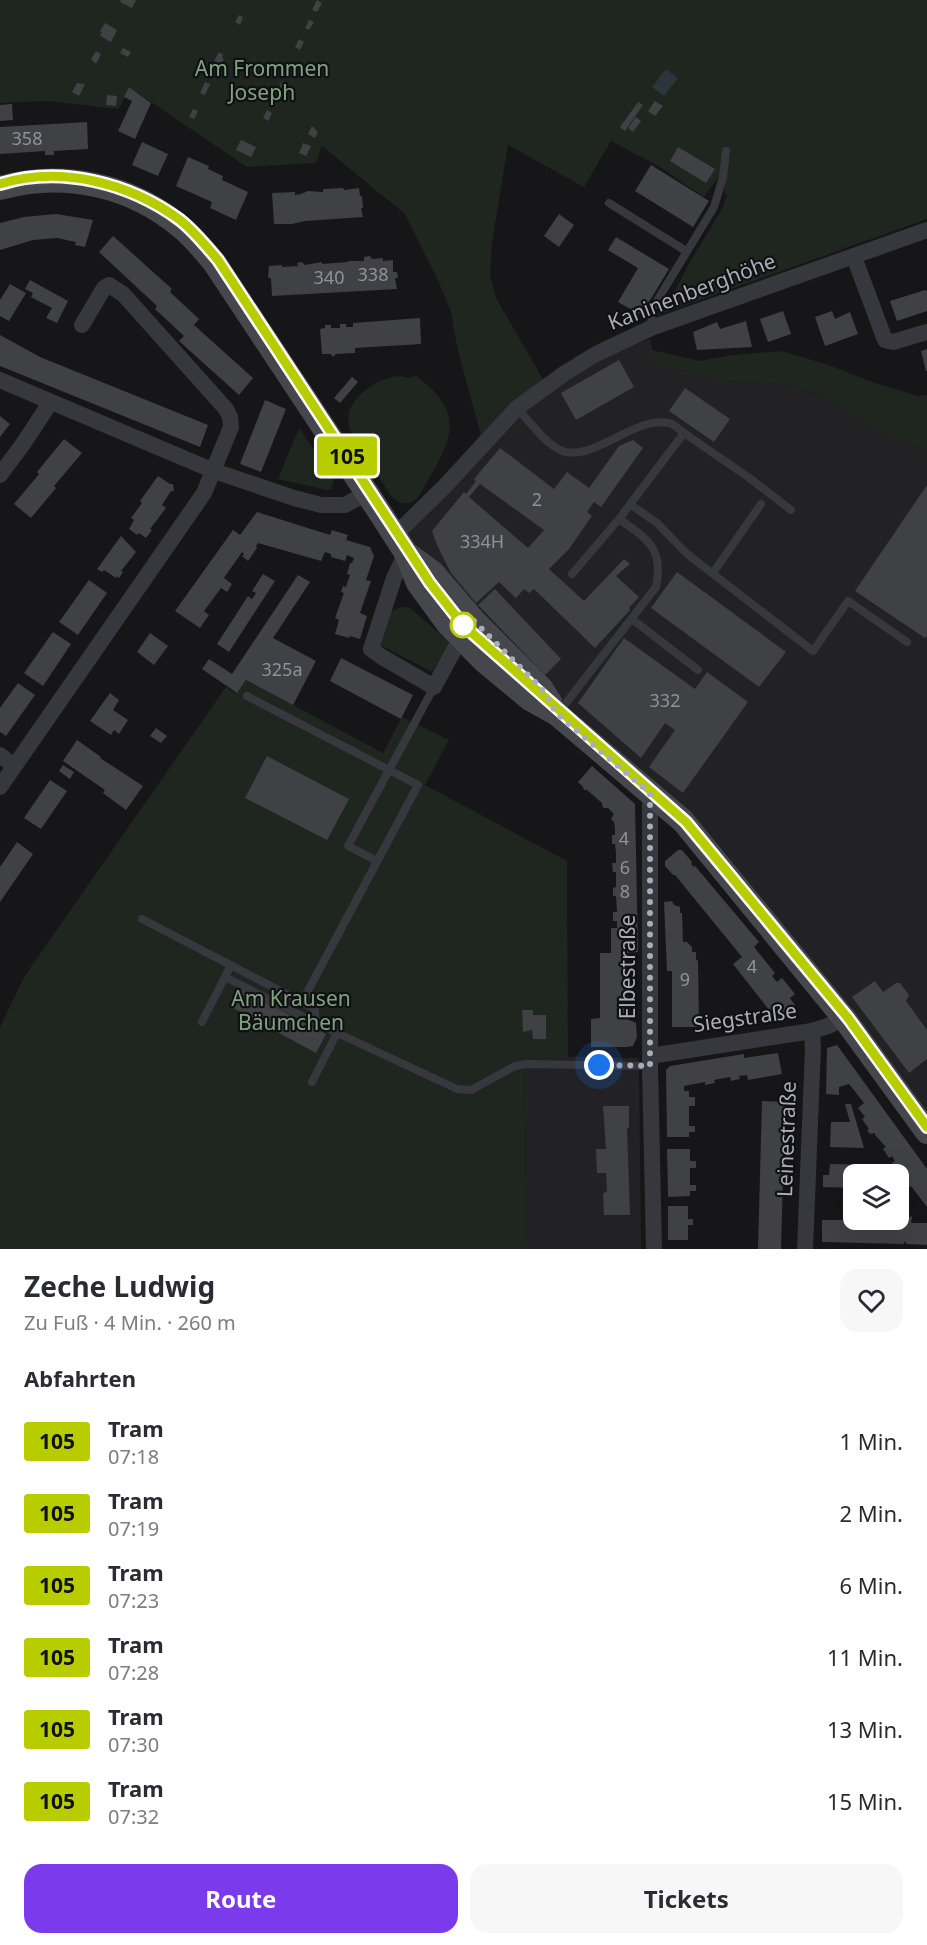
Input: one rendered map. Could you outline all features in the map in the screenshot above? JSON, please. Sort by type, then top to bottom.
[{"type":"main road","points":[[0,188],[37,180],[61,179],[82,182],[150,205],[195,240],[214,262],[367,493],[400,544],[417,583],[438,612],[483,660],[530,699],[557,714],[683,821],[844,1018],[927,1132]]},
{"type":"main road","points":[[400,544],[433,573],[476,623],[541,688],[557,714]]},
{"type":"street","name":"Kaninenberghöhe","points":[[400,544],[445,486],[517,408],[564,373],[596,354],[651,328],[927,230]]},
{"type":"street","points":[[854,257],[885,340],[893,342],[927,332]]},
{"type":"street","points":[[0,787],[204,493],[231,427],[226,409],[123,294],[109,285],[104,288],[82,325]]},
{"type":"street","points":[[0,380],[214,471],[294,498],[321,505],[345,505],[367,493]]},
{"type":"street","points":[[0,475],[50,403]]},
{"type":"street","points":[[400,544],[406,557],[394,578],[371,649],[434,687],[462,639]]},
{"type":"street","points":[[0,755],[14,766]]},
{"type":"street","name":"Elbestraße","points":[[650,793],[650,1061],[654,1249]]},
{"type":"street","name":"Siegstraße","points":[[650,1061],[812,1031],[844,1018]]},
{"type":"street","name":"Leinestraße","points":[[805,1249],[812,1031]]},
{"type":"lane","points":[[651,328],[652,309],[714,207],[723,177],[726,151]]},
{"type":"lane","points":[[609,203],[686,251]]},
{"type":"lane","points":[[517,408],[552,444],[562,451],[573,453],[595,447],[638,428],[670,423],[791,510]]},
{"type":"lane","points":[[572,574],[631,505],[684,434]]},
{"type":"lane","points":[[713,573],[761,504]]},
{"type":"lane","points":[[631,505],[657,524],[686,553],[813,651],[848,601],[907,642]]},
{"type":"lane","points":[[557,714],[656,587],[659,571],[656,552],[648,541],[619,519]]},
{"type":"lane","points":[[632,619],[698,670]]},
{"type":"lane","points":[[377,861],[348,846],[434,687]]},
{"type":"lane","points":[[247,696],[418,785],[302,1002]]},
{"type":"lane","points":[[142,919],[315,1009],[316,1023]]},
{"type":"lane","points":[[202,1022],[231,965]]},
{"type":"lane","points":[[225,977],[316,1023],[457,1089],[471,1090],[515,1066],[526,1064],[650,1061]]},
{"type":"lane","points":[[312,1082],[337,1033]]},
{"type":"shaded area","points":[[666,69],[678,78],[664,96],[652,87]]},
{"type":"shaded area","points":[[650,339],[655,363],[722,381],[779,384],[821,394],[880,432],[927,451],[927,1130],[683,820],[525,686],[396,535],[517,412],[597,357]]},
{"type":"shaded area","points":[[524,1056],[639,1058],[641,1249],[527,1249]]},
{"type":"green space","name":"Am Frommen Joseph","points":[[0,0],[927,0],[927,219],[656,316],[676,289],[721,211],[727,195],[724,191],[729,151],[722,172],[704,197],[660,167],[611,141],[584,187],[508,145],[492,242],[490,274],[496,298],[545,383],[483,443],[458,351],[451,312],[405,214],[322,146],[316,163],[247,167],[129,87],[119,109],[47,101],[0,103]]},
{"type":"green space","points":[[652,350],[700,361],[733,355],[781,351],[918,396],[927,395],[927,451],[880,432],[821,394],[779,384],[722,381],[654,363]]},
{"type":"green space","points":[[400,376],[409,378],[416,376],[430,388],[440,399],[449,421],[449,433],[440,459],[418,497],[406,504],[398,502],[391,496],[353,436],[348,419],[354,402],[366,389],[384,379]]},
{"type":"green space","points":[[299,428],[334,480],[331,489],[278,479]]},
{"type":"green space","points":[[409,607],[448,641],[448,645],[432,672],[380,645],[390,612]]},
{"type":"green space","name":"Am Krausen Bäumchen","points":[[246,680],[383,753],[402,717],[449,740],[425,785],[567,861],[568,1057],[524,1057],[527,1249],[0,1249],[0,1027],[24,977],[226,687],[236,694]]},
{"type":"building","points":[[121,0],[136,0],[132,8],[120,2]]},
{"type":"building","points":[[317,0],[322,3],[317,12],[312,10]]},
{"type":"building","points":[[239,15],[243,17],[240,25],[235,22]]},
{"type":"building","points":[[309,20],[314,22],[309,30],[305,28]]},
{"type":"building","points":[[105,23],[117,30],[111,42],[100,36]]},
{"type":"building","points":[[299,39],[304,42],[300,50],[295,47]]},
{"type":"building","points":[[123,48],[131,52],[128,57],[120,53]]},
{"type":"building","points":[[96,51],[101,54],[96,64],[91,59]]},
{"type":"building","points":[[219,52],[224,59],[222,64],[214,61]]},
{"type":"building","points":[[282,81],[287,84],[283,92],[278,89]]},
{"type":"building","points":[[205,82],[210,84],[205,95],[200,93]]},
{"type":"building","points":[[77,83],[85,84],[79,96],[72,92]]},
{"type":"building","points":[[129,87],[151,103],[135,139],[118,131],[132,101],[124,97]]},
{"type":"building","points":[[107,95],[117,96],[116,106],[106,105]]},
{"type":"building","points":[[655,101],[663,106],[655,116],[648,111]]},
{"type":"building","points":[[638,102],[643,105],[625,131],[620,127]]},
{"type":"building","points":[[12,104],[13,120],[0,121],[0,105]]},
{"type":"building","points":[[193,109],[198,111],[194,119],[189,117]]},
{"type":"building","points":[[267,110],[272,113],[268,121],[263,118]]},
{"type":"building","points":[[636,117],[641,121],[633,132],[628,128]]},
{"type":"building","points":[[87,122],[88,149],[54,151],[54,155],[45,155],[45,151],[0,154],[0,127]]},
{"type":"building","points":[[312,126],[318,132],[315,138],[308,134]]},
{"type":"building","points":[[241,140],[256,147],[251,157],[236,150]]},
{"type":"building","points":[[142,142],[168,154],[158,176],[132,165]]},
{"type":"building","points":[[303,143],[311,146],[306,156],[299,153]]},
{"type":"building","points":[[678,147],[715,169],[706,183],[670,161]]},
{"type":"building","points":[[188,157],[209,166],[208,169],[223,176],[222,180],[248,192],[236,220],[210,208],[212,202],[176,186]]},
{"type":"building","points":[[651,165],[709,201],[693,227],[635,191]]},
{"type":"building","points":[[343,188],[344,190],[359,188],[360,196],[362,196],[363,217],[274,224],[272,193],[295,192],[295,195],[308,191],[323,192],[323,189]]},
{"type":"building","points":[[56,214],[93,220],[85,247],[75,245],[76,242],[57,238],[33,240],[0,250],[0,223],[24,217]]},
{"type":"building","points":[[559,214],[574,225],[559,247],[544,236]]},
{"type":"building","points":[[113,236],[172,289],[170,292],[199,319],[194,325],[253,378],[239,395],[179,341],[184,336],[155,309],[157,306],[99,252]]},
{"type":"building","points":[[616,237],[669,269],[641,315],[618,302],[638,268],[608,250]]},
{"type":"building","points":[[370,256],[372,259],[383,258],[383,261],[393,260],[393,272],[397,272],[398,278],[395,278],[397,289],[272,296],[271,279],[268,277],[269,266],[298,266],[297,263],[302,262],[305,265],[322,262],[322,264],[364,261],[364,257]]},
{"type":"building","points":[[30,280],[68,301],[57,323],[46,318],[52,308],[31,297],[33,293],[25,289]]},
{"type":"building","points":[[10,284],[26,293],[9,321],[0,316],[0,300]]},
{"type":"building","points":[[927,291],[927,311],[897,321],[890,301]]},
{"type":"building","points":[[783,311],[791,334],[768,342],[760,319]]},
{"type":"building","points":[[832,311],[835,319],[850,312],[858,334],[825,346],[815,317]]},
{"type":"building","points":[[420,318],[421,344],[355,348],[355,353],[336,354],[333,357],[331,354],[322,354],[320,329],[325,328],[325,325],[340,328],[340,324],[353,327],[353,323]]},
{"type":"building","points":[[746,321],[752,347],[697,350],[693,332],[717,322],[720,329]]},
{"type":"building","points":[[0,335],[40,357],[208,425],[200,447],[0,366]]},
{"type":"building","points":[[927,349],[927,371],[926,371],[921,351]]},
{"type":"building","points":[[619,360],[634,387],[576,420],[561,393]]},
{"type":"building","points":[[352,377],[358,382],[340,403],[334,398]]},
{"type":"building","points":[[685,388],[730,419],[714,442],[669,411]]},
{"type":"building","points":[[265,400],[286,409],[261,472],[240,464]]},
{"type":"building","points":[[0,416],[10,424],[0,437]]},
{"type":"building","points":[[64,439],[82,453],[31,518],[14,504]]},
{"type":"building","points":[[633,440],[643,448],[601,507],[594,502],[587,512],[592,516],[569,549],[549,569],[584,601],[624,559],[630,564],[616,576],[639,597],[629,608],[630,610],[595,648],[534,589],[529,593],[524,589],[516,598],[499,582],[476,603],[451,573],[432,531],[464,492],[466,494],[476,481],[474,479],[500,448],[554,489],[567,472],[589,488],[619,446]],"holes":[[[480,484],[544,530],[528,548],[469,497]]]},
{"type":"building","points":[[158,476],[173,484],[174,491],[171,491],[162,505],[166,508],[146,538],[129,529],[134,520],[131,518]]},
{"type":"building","points":[[927,485],[927,636],[925,638],[855,591]]},
{"type":"building","points":[[257,512],[330,535],[332,530],[348,535],[346,540],[370,547],[374,556],[366,580],[371,581],[360,613],[367,616],[360,639],[335,634],[339,620],[335,618],[344,593],[341,592],[343,586],[346,587],[350,575],[347,574],[350,563],[354,558],[347,555],[345,561],[331,557],[331,554],[325,552],[321,561],[258,543],[248,561],[242,556],[244,554],[242,552],[224,578],[232,584],[227,592],[221,588],[204,611],[209,615],[200,628],[175,611],[233,530],[240,535]]},
{"type":"building","points":[[121,536],[136,552],[121,571],[123,572],[119,578],[117,576],[116,578],[104,570],[102,572],[97,569]]},
{"type":"building","points":[[677,572],[786,652],[759,687],[651,608]]},
{"type":"building","points":[[263,574],[275,581],[229,652],[217,644],[248,596],[252,599],[256,593],[252,591]]},
{"type":"building","points":[[298,575],[310,582],[273,638],[316,661],[293,705],[246,680],[237,693],[202,669],[209,659],[232,674]]},
{"type":"building","points":[[89,580],[107,593],[78,635],[59,622]]},
{"type":"building","points":[[495,589],[561,659],[545,675],[478,605]]},
{"type":"building","points":[[53,632],[71,644],[43,686],[24,673]]},
{"type":"building","points":[[150,633],[168,646],[154,665],[137,652]]},
{"type":"building","points":[[624,638],[695,689],[707,672],[748,702],[683,793],[649,767],[675,730],[665,723],[641,758],[578,703]]},
{"type":"building","points":[[341,658],[413,695],[401,719],[330,681]]},
{"type":"building","points":[[18,683],[35,695],[6,736],[0,732],[0,708]]},
{"type":"building","points":[[110,693],[119,700],[113,710],[128,720],[119,734],[114,730],[111,735],[90,721]]},
{"type":"building","points":[[156,728],[167,736],[161,743],[150,736]]},
{"type":"building","points":[[77,740],[143,786],[126,810],[103,793],[105,790],[63,761]]},
{"type":"building","points":[[267,756],[349,799],[327,840],[245,798]]},
{"type":"building","points":[[63,765],[74,772],[70,779],[59,771]]},
{"type":"building","points":[[592,766],[635,804],[638,952],[627,953],[627,1019],[636,1023],[637,1037],[633,1046],[626,1047],[591,1047],[591,1019],[600,1018],[600,953],[611,953],[611,928],[617,928],[617,921],[613,921],[613,912],[617,912],[616,896],[613,896],[613,888],[616,887],[616,872],[613,872],[612,863],[616,863],[616,853],[615,844],[612,844],[615,829],[611,819],[614,814],[608,808],[603,808],[602,803],[584,790],[578,782]]},
{"type":"building","points":[[50,780],[67,791],[41,829],[24,818]]},
{"type":"building","points":[[17,842],[33,854],[0,902],[0,867]]},
{"type":"building","points":[[678,850],[682,850],[692,862],[691,864],[759,942],[754,947],[775,973],[772,976],[777,982],[782,978],[795,994],[790,998],[795,1005],[777,1020],[733,964],[742,957],[675,875],[665,866],[665,861]]},
{"type":"building","points":[[672,901],[674,905],[680,907],[680,913],[682,913],[683,942],[687,942],[692,947],[692,952],[696,952],[698,961],[699,1027],[672,1027],[672,971],[667,971],[664,902]]},
{"type":"building","points":[[875,981],[883,992],[896,983],[900,983],[909,995],[906,1001],[927,1030],[927,1059],[909,1073],[852,997]]},
{"type":"building","points":[[242,990],[326,1034],[316,1053],[233,1008]]},
{"type":"building","points":[[522,1010],[533,1010],[533,1015],[546,1015],[546,1039],[533,1039],[532,1030],[523,1032]]},
{"type":"building","points":[[837,1045],[927,1169],[927,1207],[911,1186],[909,1187],[909,1164],[893,1164],[895,1161],[892,1156],[889,1158],[883,1149],[886,1147],[875,1133],[870,1134],[867,1130],[869,1129],[862,1119],[865,1117],[858,1108],[864,1103],[849,1084],[839,1087],[839,1095],[826,1094],[827,1048]]},
{"type":"building","points":[[778,1053],[782,1074],[748,1080],[747,1075],[739,1076],[740,1079],[731,1081],[730,1077],[714,1080],[715,1083],[705,1085],[705,1082],[684,1086],[684,1091],[689,1091],[689,1097],[695,1097],[695,1106],[689,1106],[689,1126],[695,1126],[695,1132],[689,1132],[689,1137],[667,1137],[666,1070],[670,1066],[744,1054],[744,1058]]},
{"type":"building","points":[[762,1101],[785,1102],[781,1249],[758,1249]]},
{"type":"building","points":[[845,1104],[851,1104],[864,1148],[830,1147],[831,1122],[850,1122]]},
{"type":"building","points":[[603,1106],[629,1106],[629,1128],[627,1128],[630,1215],[604,1215],[603,1193],[607,1192],[606,1173],[597,1173],[596,1149],[606,1149]]},
{"type":"building","points":[[667,1149],[690,1149],[690,1161],[696,1161],[696,1168],[690,1168],[690,1185],[696,1185],[696,1191],[690,1191],[690,1196],[668,1197]]},
{"type":"building","points":[[830,1164],[843,1164],[843,1188],[823,1187],[823,1175],[829,1175]]},
{"type":"building","points":[[668,1206],[688,1206],[688,1219],[693,1219],[693,1225],[688,1225],[688,1240],[668,1240]]},
{"type":"building","points":[[912,1216],[911,1223],[927,1223],[927,1245],[906,1244],[906,1242],[904,1244],[822,1242],[822,1220],[843,1220],[843,1230],[909,1230],[909,1217]]},
{"type":"tram line","name":"105","points":[[0,184],[28,178],[62,177],[105,184],[152,202],[181,221],[197,236],[218,260],[430,583],[456,618],[686,822],[848,1018],[927,1127]]},
{"type":"tram line","points":[[0,192],[20,187],[58,184],[94,188],[131,200],[149,209],[184,232],[194,242],[212,263],[436,602],[467,637],[498,666],[668,812],[831,1008],[877,1068],[927,1141]]},
{"type":"route","points":[[463,625],[467,614],[541,688],[557,714],[650,793],[650,1066],[599,1065]]}]
